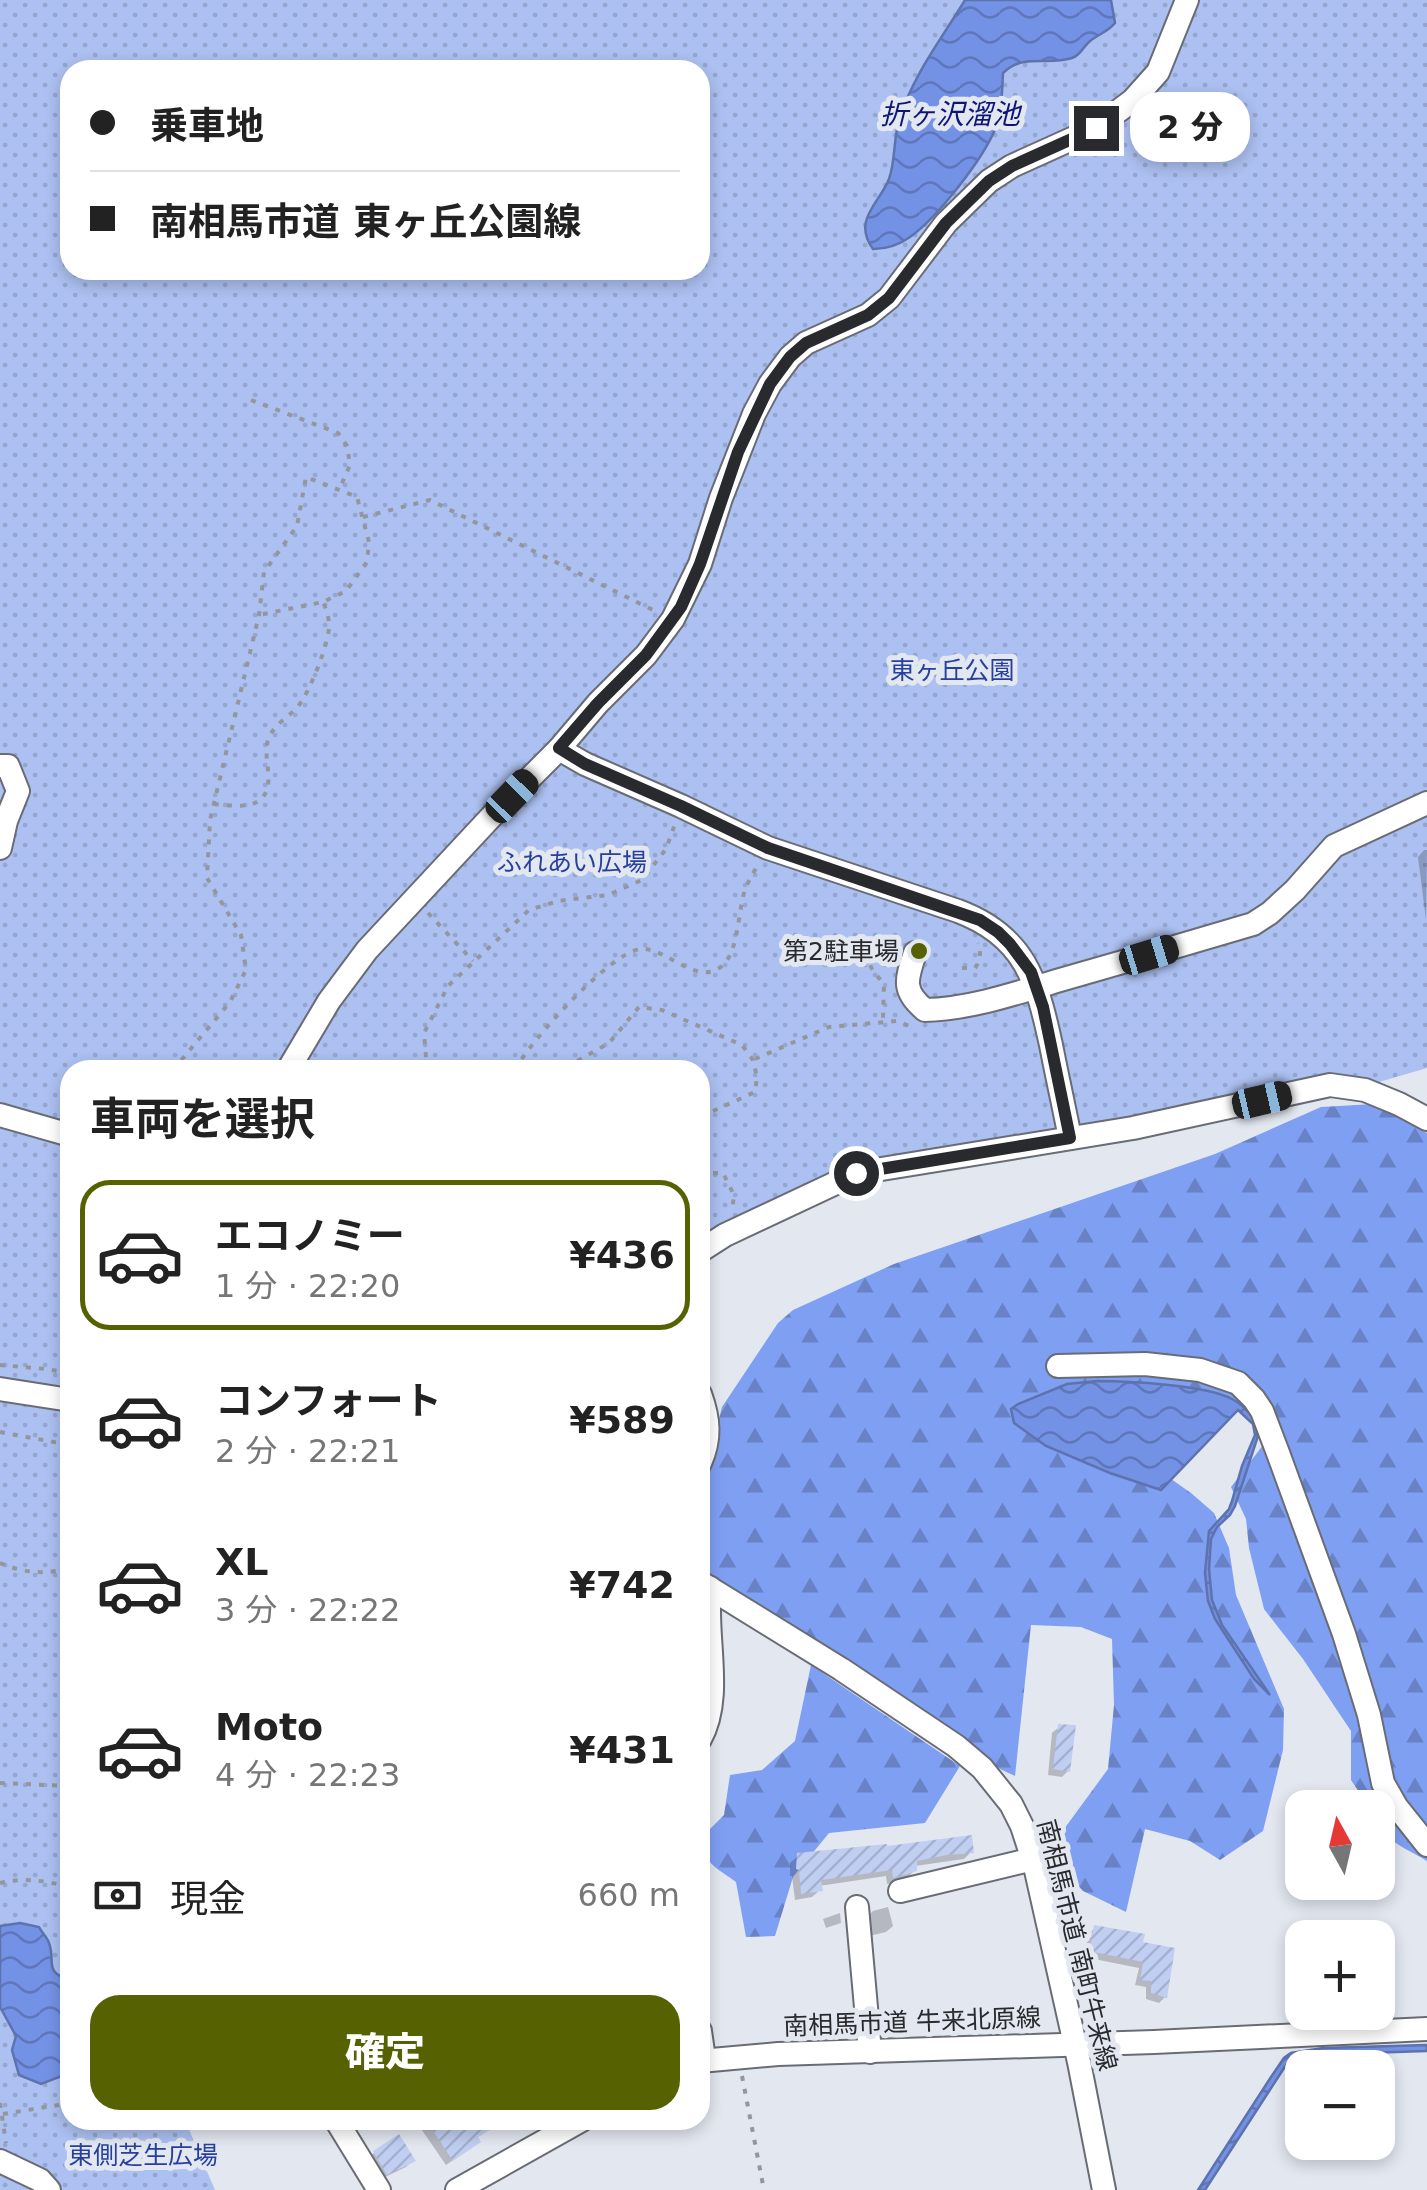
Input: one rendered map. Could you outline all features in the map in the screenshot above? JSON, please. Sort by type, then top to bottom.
[{"type":"street","points":[[294,1060],[343,980],[367,950],[646,655],[673,619],[700,564],[720,498],[754,414],[790,357],[806,343],[868,315],[889,298],[946,223],[989,181],[1012,166],[1096,128],[1133,100],[1158,72],[1187,0]]},
{"type":"street","points":[[559,748],[585,764],[768,848],[980,920],[998,932],[1031,972],[1038,988],[1070,1138]]},
{"type":"street","points":[[0,766],[8,766],[18,792],[0,848]]},
{"type":"street","points":[[915,953],[908,989],[925,1010],[1038,988],[1252,924],[1270,913],[1334,846],[1427,803]]},
{"type":"street","points":[[710,1245],[856,1173],[1133,1128],[1330,1085],[1365,1090],[1427,1119]]},
{"type":"street","points":[[0,1114],[60,1132]]},
{"type":"street","points":[[1058,1366],[1145,1364],[1200,1370],[1238,1383],[1254,1398],[1340,1620],[1369,1715],[1383,1783],[1427,1846]]},
{"type":"street","points":[[0,1389],[60,1398]]},
{"type":"street","name":"南相馬市道 南町牛来線","points":[[710,1588],[840,1668],[971,1758],[1011,1804],[1033,1859],[1104,2187]]},
{"type":"street","points":[[900,1891],[1033,1859]]},
{"type":"street","points":[[857,1907],[870,2052]]},
{"type":"street","name":"南相馬市道 牛来北原線","points":[[710,2059],[1427,2029]]},
{"type":"street","points":[[342,2130],[379,2190]]},
{"type":"street","points":[[457,2190],[564,2130]]},
{"type":"street","points":[[4,2162],[40,2180],[49,2190]]},
{"type":"path","points":[[251,400],[338,432],[347,446],[350,465],[339,490]]},
{"type":"path","points":[[181,1060],[230,1002],[246,970],[241,935],[206,878],[210,820],[259,615],[264,572],[297,526],[306,476],[357,498],[369,542],[367,562],[346,591],[323,602],[259,615]]},
{"type":"path","points":[[364,517],[430,500],[673,619]]},
{"type":"path","points":[[214,804],[253,804],[264,796],[269,784],[265,751],[270,734],[308,694],[329,637],[330,625],[323,602]]},
{"type":"path","points":[[426,1060],[424,1033],[448,986],[473,960],[529,910],[608,895],[642,880],[666,849],[681,806]]},
{"type":"path","points":[[520,1060],[590,983],[637,949],[655,950],[696,971],[712,971],[724,964],[733,946],[744,891],[768,848]]},
{"type":"path","points":[[412,902],[426,911],[473,960]]},
{"type":"path","points":[[875,940],[868,961],[884,984],[882,1022]]},
{"type":"path","points":[[962,968],[975,968],[978,964],[978,943]]},
{"type":"path","points":[[578,1060],[608,1043],[639,1007],[662,1010],[742,1046],[753,1060],[755,1092],[710,1112]]},
{"type":"path","points":[[753,1060],[829,1026],[897,1021],[926,1032]]},
{"type":"path","points":[[710,1173],[722,1172],[734,1194],[732,1212],[723,1222],[726,1235]]},
{"type":"path","points":[[0,1365],[60,1372]]},
{"type":"path","points":[[0,1432],[60,1443]]},
{"type":"path","points":[[0,1563],[31,1574],[60,1570]]},
{"type":"path","points":[[0,1783],[60,1786]]},
{"type":"path","points":[[0,1883],[21,1878],[60,1884]]},
{"type":"path","points":[[739,2057],[764,2190]]},
{"type":"path","points":[[0,2103],[4,2162]]},
{"type":"path","points":[[3,2114],[60,2106]]},
{"type":"green space","name":"東ヶ丘公園","points":[[0,0],[1427,0],[1427,1068],[1321,1099],[1070,1151],[877,1178],[710,1254],[710,1060],[60,1060],[60,1387],[0,1378]]},
{"type":"green space","points":[[1374,1104],[1427,1133],[1427,1861],[1395,1841],[1395,1790],[1358,1790],[1351,1780],[1351,1731],[1264,1609],[1246,1519],[1231,1487],[1279,1424],[1219,1404],[1154,1467],[1214,1513],[1229,1548],[1236,1595],[1284,1709],[1283,1750],[1263,1831],[1220,1860],[1190,1841],[1145,1829],[1126,1912],[1083,1891],[1058,1864],[1056,1840],[1108,1769],[1114,1705],[1112,1639],[1081,1627],[1031,1625],[1015,1776],[1000,1769],[710,1583],[710,1451],[722,1407],[778,1323],[793,1310],[894,1264],[1215,1154],[1321,1107]]},
{"type":"green space","name":"東側芝生広場","points":[[0,1401],[60,1409],[60,2130],[189,2130],[215,2190],[0,2190]]},
{"type":"green space","points":[[811,1665],[960,1766],[925,1823],[829,1833],[793,1877],[775,1936],[746,1937],[736,1882],[710,1862],[710,1829],[724,1815],[730,1775],[762,1770],[795,1741]]},
{"type":"water","name":"折ヶ沢溜池","points":[[965,0],[1111,0],[1115,23],[1075,57],[1019,63],[1003,73],[996,127],[971,170],[946,202],[910,237],[893,246],[873,249],[867,239],[866,221],[889,179],[900,117],[921,71]]},
{"type":"water","points":[[1097,1381],[1204,1390],[1232,1399],[1254,1420],[1258,1436],[1235,1506],[1211,1539],[1209,1569],[1212,1600],[1222,1625],[1270,1695],[1254,1679],[1215,1619],[1208,1601],[1205,1573],[1209,1531],[1229,1509],[1255,1435],[1253,1424],[1238,1410],[1161,1490],[1046,1446],[1014,1423],[1011,1409],[1018,1404],[1067,1384]]},
{"type":"water","points":[[20,1923],[39,1927],[49,1943],[53,1970],[60,1976],[60,2077],[41,2084],[19,2075],[12,2050],[16,2036],[0,2007],[0,1926]]},
{"type":"water","points":[[1427,2045],[1427,2051],[1310,2050]]},
{"type":"water","points":[[1284,2058],[1285,2067],[1205,2190],[1198,2190],[1271,2077]]},
{"type":"building","points":[[1058,1724],[1076,1725],[1070,1772],[1053,1769]]},
{"type":"building","points":[[972,1835],[974,1853],[917,1861],[917,1871],[893,1878],[892,1870],[821,1880],[823,1891],[801,1894],[797,1853]]},
{"type":"building","points":[[1094,1925],[1145,1934],[1143,1942],[1175,1948],[1167,1998],[1151,1993],[1151,1981],[1140,1980],[1143,1962],[1089,1951]]},
{"type":"building","points":[[433,2130],[490,2130],[478,2137],[481,2142],[453,2161]]},
{"type":"building","points":[[399,2134],[416,2161],[387,2175],[373,2151]]},
{"type":"place","name":"第2駐車場","points":[[919,951]]},
{"type":"route","points":[[856,1173],[1070,1138],[1038,988],[1021,957],[998,932],[980,920],[768,848],[585,764],[559,748],[646,655],[681,607],[754,414],[790,357],[806,343],[868,315],[889,298],[946,223],[989,181],[1012,166],[1096,128]]},
{"type":"park label","name":"ふれあい広場","points":[[572,862]]}]
